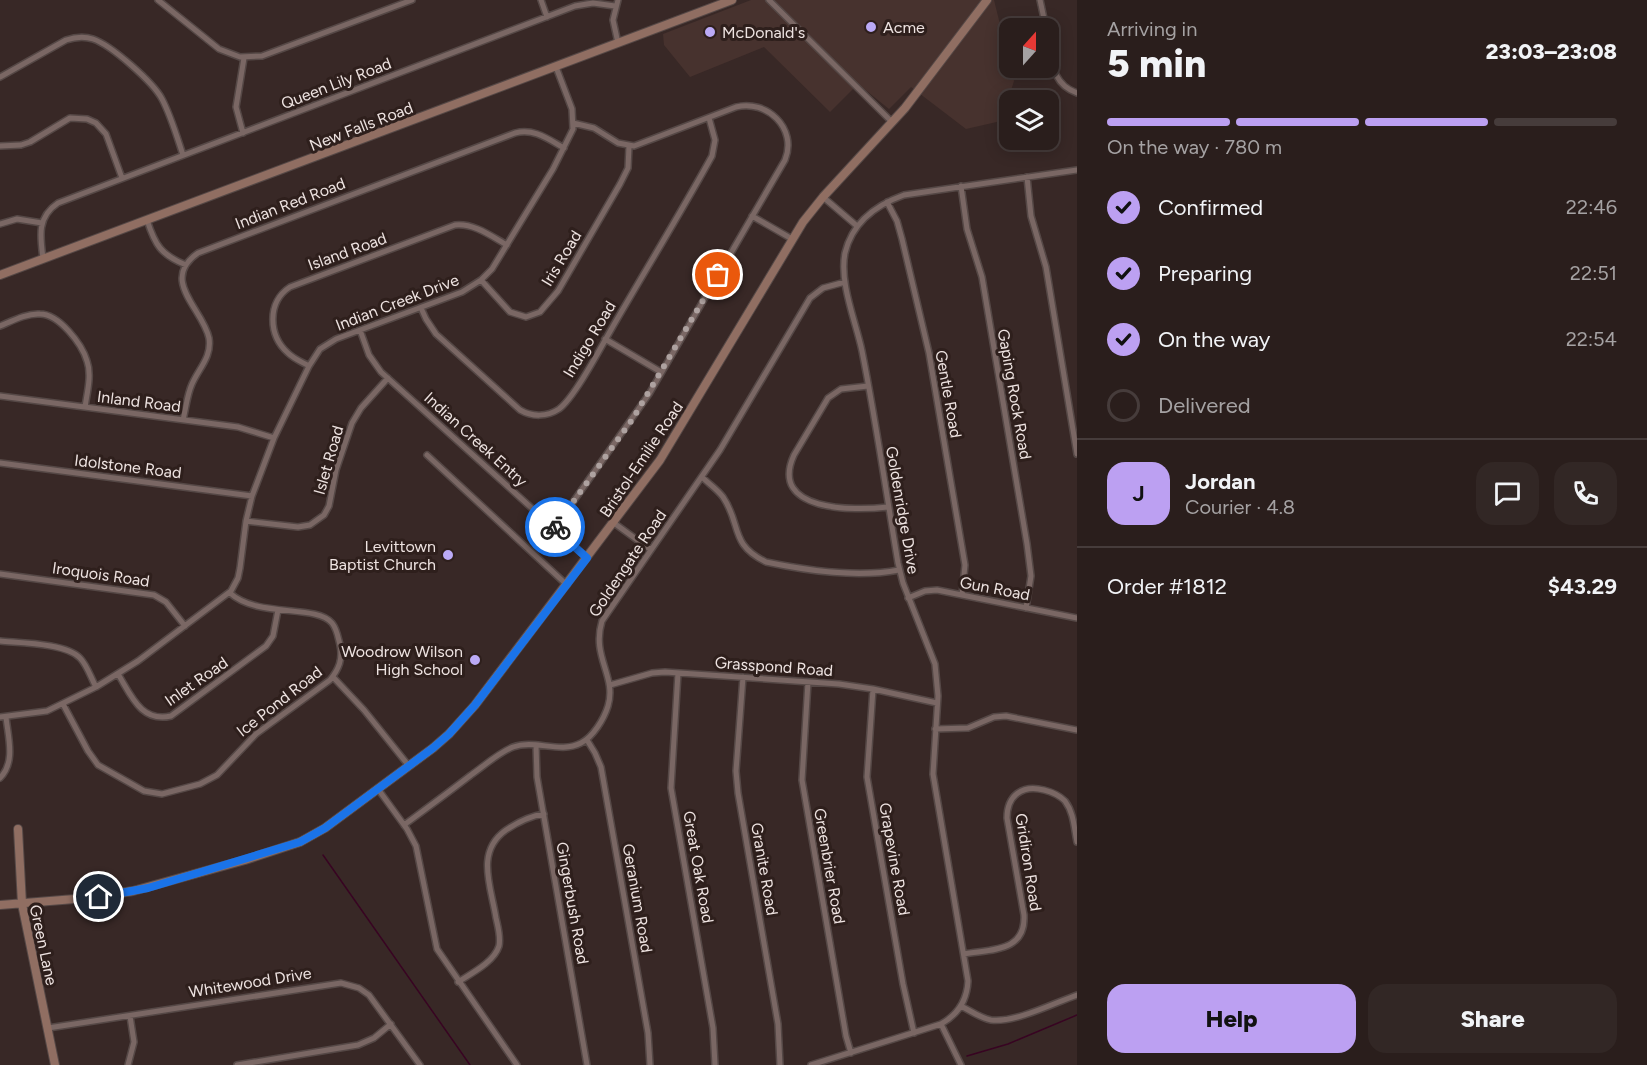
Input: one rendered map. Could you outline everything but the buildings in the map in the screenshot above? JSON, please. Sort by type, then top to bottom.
[{"type":"street","points":[[158,0],[219,49],[244,58],[262,56],[283,49],[412,0]]},
{"type":"street","points":[[541,0],[547,17]]},
{"type":"street","points":[[618,0],[614,20],[618,43]]},
{"type":"street","name":"New Falls Road","points":[[0,275],[732,0]]},
{"type":"street","points":[[769,0],[892,122]]},
{"type":"street","name":"Bristol-Emilie Road","points":[[0,905],[87,898],[133,891],[245,860],[312,836],[433,748],[462,720],[614,523],[673,440],[792,239],[823,197],[921,88],[987,0]]},
{"type":"street","points":[[1040,0],[1044,18]]},
{"type":"street","name":"Queen Lily Road","points":[[42,223],[49,210],[58,203],[547,17],[584,4],[615,6]]},
{"type":"street","points":[[0,77],[66,40],[76,37],[96,39],[154,87],[165,105],[183,155]]},
{"type":"street","points":[[243,133],[236,108],[244,58]]},
{"type":"street","points":[[554,528],[632,420],[788,154],[789,144],[785,129],[770,112],[756,105],[743,105],[638,145],[629,146],[618,143],[594,128],[573,123],[572,109],[556,67]]},
{"type":"street","points":[[1058,78],[1066,88],[1077,93]]},
{"type":"street","points":[[0,146],[30,142],[70,118],[87,119],[96,123],[106,134],[122,178]]},
{"type":"street","name":"Indigo Road","points":[[421,308],[436,334],[510,402],[531,415],[549,414],[562,406],[606,339],[712,156],[715,140],[709,118]]},
{"type":"street","name":"Indian Creek Drive","points":[[230,593],[238,578],[252,496],[274,438],[309,366],[320,350],[336,339],[462,292],[481,280],[495,265],[507,246],[564,148],[573,123]]},
{"type":"street","name":"Indian Red Road","points":[[186,265],[193,256],[206,249],[515,133],[531,132],[564,148]]},
{"type":"street","name":"Iris Road","points":[[481,280],[505,308],[515,315],[526,317],[543,310],[558,291],[620,184],[628,168],[629,146]]},
{"type":"street","name":"Goldenridge Drive","points":[[961,1006],[965,999],[968,981],[933,774],[937,703],[935,664],[899,570],[868,386],[845,282],[845,251],[849,239],[867,215],[887,202],[904,195],[918,191],[1077,170]]},
{"type":"street","points":[[1027,177],[1030,216],[1046,267],[1077,454]]},
{"type":"street","name":"Gaping Rock Road","points":[[961,186],[967,229],[982,277],[1027,544],[1030,576],[1026,608]]},
{"type":"street","points":[[823,197],[857,226]]},
{"type":"street","name":"Gentle Road","points":[[887,202],[897,221],[902,239],[928,353],[965,565],[962,595]]},
{"type":"street","points":[[752,216],[792,239]]},
{"type":"street","points":[[0,224],[17,219],[42,223],[40,232],[43,258]]},
{"type":"street","points":[[147,220],[158,247],[164,254],[186,265],[183,278],[185,292],[206,329],[209,342],[207,359],[189,391],[183,420]]},
{"type":"street","name":"Island Road","points":[[309,366],[284,349],[273,322],[272,313],[277,298],[290,287],[459,224],[475,227],[507,246]]},
{"type":"street","name":"Goldengate Road","points":[[587,740],[609,705],[610,685],[598,648],[600,627],[610,607],[730,434],[810,298],[823,288],[845,282]]},
{"type":"street","points":[[0,326],[38,314],[46,314],[59,321],[67,329],[88,362],[85,407]]},
{"type":"street","name":"Indian Creek Entry","points":[[360,330],[369,355],[388,378],[587,558]]},
{"type":"street","points":[[606,339],[661,372]]},
{"type":"street","name":"Islet Road","points":[[246,521],[306,527],[324,515],[352,423],[361,408],[388,378]]},
{"type":"street","points":[[868,386],[841,389],[828,398],[794,454],[790,464],[790,480],[794,491],[811,502],[864,509],[888,507]]},
{"type":"street","name":"Inland Road","points":[[0,396],[244,428],[274,438]]},
{"type":"street","points":[[427,455],[567,585]]},
{"type":"street","name":"Idolstone Road","points":[[0,463],[252,496]]},
{"type":"street","points":[[702,477],[722,497],[745,548],[749,553],[766,562],[868,575],[899,570]]},
{"type":"street","points":[[614,523],[651,550]]},
{"type":"street","name":"Iroquois Road","points":[[0,574],[154,595],[166,602],[185,626]]},
{"type":"street","name":"Gun Road","points":[[908,598],[931,590],[1077,618]]},
{"type":"street","points":[[0,778],[6,771],[9,761],[3,717],[38,713],[63,705],[96,687],[118,674],[230,593]]},
{"type":"street","name":"Ice Pond Road","points":[[63,705],[98,765],[144,791],[162,794],[200,784],[217,776],[256,735],[333,677],[341,656],[337,632],[332,624],[320,616],[252,606],[236,599],[230,593]]},
{"type":"street","name":"Inlet Road","points":[[118,674],[143,712],[157,718],[171,716],[266,646],[273,636],[278,610]]},
{"type":"street","points":[[0,641],[55,647],[71,652],[81,658],[96,687]]},
{"type":"street","name":"Grasspond Road","points":[[610,685],[652,673],[678,673],[873,689],[937,703]]},
{"type":"street","name":"Great Oak Road","points":[[678,673],[671,788],[713,1028],[715,1065]]},
{"type":"street","points":[[333,677],[364,710],[409,766]]},
{"type":"street","name":"Granite Road","points":[[743,677],[736,783],[778,1024],[780,1065]]},
{"type":"street","name":"Greenbrier Road","points":[[808,682],[802,780],[844,1025],[851,1053]]},
{"type":"street","name":"Grapevine Road","points":[[873,689],[867,777],[903,984],[914,1033]]},
{"type":"street","points":[[935,729],[968,728],[994,717],[1006,716],[1077,730]]},
{"type":"street","points":[[404,825],[503,752],[520,745],[570,747],[587,740]]},
{"type":"street","name":"Geranium Road","points":[[587,740],[601,767],[648,1033],[650,1065]]},
{"type":"street","name":"Gingerbush Road","points":[[536,745],[537,777],[587,1065]]},
{"type":"street","name":"Gridiron Road","points":[[964,954],[1012,945],[1021,936],[1023,930],[1024,915],[1007,818],[1012,797],[1023,790],[1034,788],[1058,795],[1067,804],[1072,815],[1077,842]]},
{"type":"street","points":[[378,789],[412,837],[419,856],[430,923],[437,949],[517,1065]]},
{"type":"street","points":[[458,982],[492,958],[499,945],[499,931],[487,863],[490,846],[516,823],[544,814]]},
{"type":"street","name":"Green Lane","points":[[18,829],[22,904],[55,1065]]},
{"type":"street","name":"Whitewood Drive","points":[[48,1028],[341,983],[352,985],[366,992],[420,1065]]},
{"type":"street","points":[[811,1065],[941,1024],[955,1014],[961,1006],[979,1016],[999,1020],[1019,1016],[1077,995]]},
{"type":"street","points":[[128,1065],[134,1042],[130,1016]]},
{"type":"street","points":[[237,1065],[358,1045],[370,1040],[391,1024]]},
{"type":"street","points":[[941,1024],[961,1065]]},
{"type":"shaded area","points":[[751,0],[994,0],[999,20],[999,78],[1013,78],[1014,81],[1011,90],[999,90],[999,121],[966,129],[911,87],[889,109],[858,84],[830,112],[764,47],[690,77],[664,45],[663,34]]},
{"type":"waterway","points":[[323,855],[470,1065]]},
{"type":"waterway","points":[[967,1056],[1008,1044],[1077,1015]]},
{"type":"way so far","points":[[555,527],[649,394],[718,275]]},
{"type":"place","name":"Acme","points":[[871,27]]},
{"type":"place","name":"McDonald's","points":[[710,32]]},
{"type":"place","name":"Levittown Baptist Church","points":[[448,555]]},
{"type":"place","name":"Woodrow Wilson High School","points":[[475,660]]},
{"type":"route","points":[[99,897],[148,888],[300,842],[325,828],[433,748],[475,705],[587,558],[555,527]]}]
